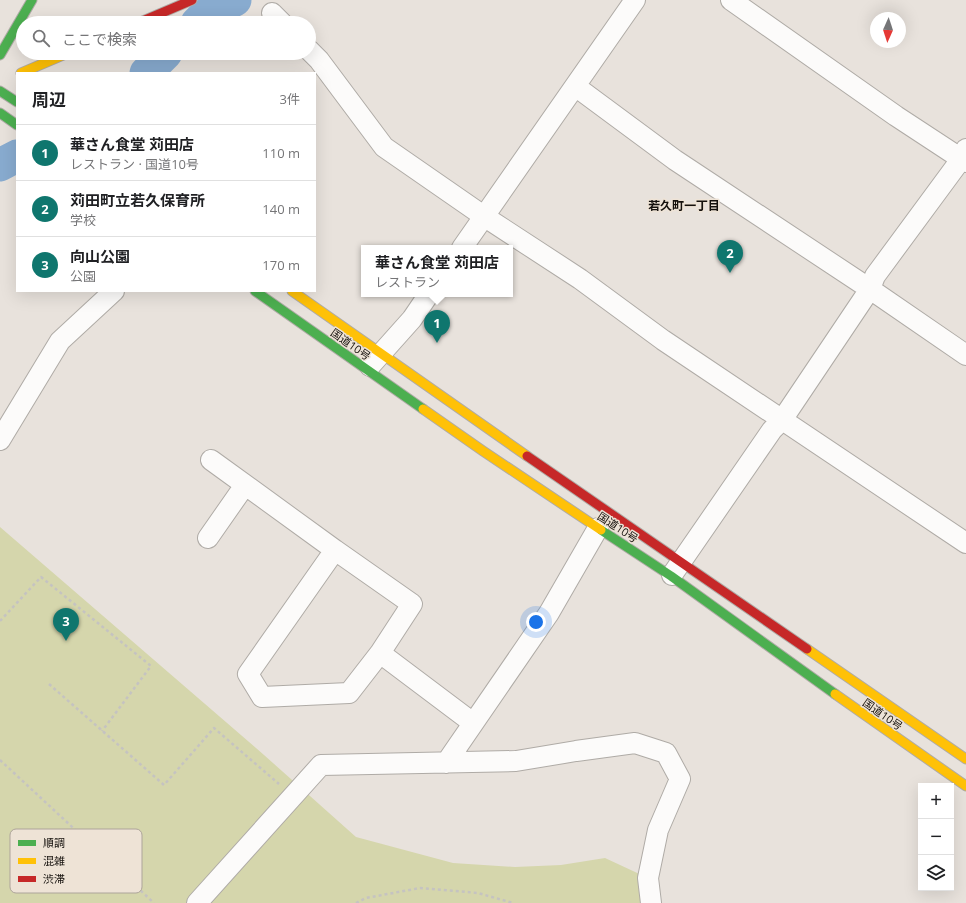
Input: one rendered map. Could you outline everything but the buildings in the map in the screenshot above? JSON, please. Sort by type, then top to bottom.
[{"type":"main road","points":[[23,16],[32,0]]},
{"type":"main road","points":[[154,16],[192,0]]},
{"type":"main road","points":[[0,55],[16,28]]},
{"type":"main road","points":[[23,72],[52,60]]},
{"type":"main road","points":[[0,91],[16,101]]},
{"type":"main road","points":[[0,113],[16,124]]},
{"type":"main road","name":"国道10号","points":[[256,292],[483,451],[598,528],[676,569],[966,759]]},
{"type":"main road","name":"国道10号","points":[[293,292],[381,353],[676,569],[874,723],[966,786]]},
{"type":"street","points":[[464,245],[635,0]]},
{"type":"street","points":[[676,569],[772,430],[782,420],[870,289],[876,276],[965,156],[896,116],[731,0]]},
{"type":"street","points":[[316,57],[384,147],[485,217],[580,279],[663,340],[966,543]]},
{"type":"street","points":[[575,86],[675,160],[870,289],[966,355]]},
{"type":"street","points":[[2,432],[60,342],[113,292]]},
{"type":"street","points":[[367,370],[412,319],[427,297]]},
{"type":"street","points":[[211,460],[334,550],[412,604],[380,653],[349,693],[262,697],[248,674],[334,550]]},
{"type":"street","points":[[208,538],[246,485]]},
{"type":"street","points":[[446,763],[549,613],[598,528]]},
{"type":"street","points":[[380,653],[473,723]]},
{"type":"street","points":[[197,903],[321,765],[516,761],[576,751],[635,744],[666,753],[680,779],[658,830],[648,878],[651,903]]},
{"type":"path","points":[[0,622],[41,577],[151,666],[102,731]]},
{"type":"path","points":[[49,684],[164,784],[214,728],[293,796]]},
{"type":"path","points":[[0,760],[74,829]]},
{"type":"path","points":[[356,903],[366,898],[420,888],[478,893],[513,903]]},
{"type":"path","points":[[142,892],[154,903]]},
{"type":"green space","points":[[0,527],[264,755],[356,837],[453,863],[515,867],[561,865],[605,858],[648,878],[651,903],[0,903]]},
{"type":"waterway","points":[[204,16],[235,0]]},
{"type":"waterway","points":[[147,72],[159,60]]},
{"type":"waterway","points":[[0,165],[16,157]]},
{"type":"traffic: fast","points":[[23,16],[32,0]]},
{"type":"traffic: fast","points":[[0,55],[16,28]]},
{"type":"traffic: fast","points":[[0,91],[16,101]]},
{"type":"traffic: fast","points":[[0,113],[16,124]]},
{"type":"traffic: fast","points":[[256,292],[423,409]]},
{"type":"traffic: fast","points":[[601,530],[671,576],[835,694]]},
{"type":"traffic: slow","points":[[23,72],[52,60]]},
{"type":"traffic: slow","points":[[293,292],[527,456]]},
{"type":"traffic: slow","points":[[423,409],[601,530]]},
{"type":"traffic: slow","points":[[807,649],[966,759]]},
{"type":"traffic: slow","points":[[835,694],[966,786]]},
{"type":"traffic: jam","points":[[154,16],[192,0]]},
{"type":"traffic: jam","points":[[527,456],[807,649]]},
{"type":"place","name":"苅田町立若久保育所","points":[[730,273]]},
{"type":"place","name":"華さん食堂 苅田店","points":[[437,343]]},
{"type":"place","name":"向山公園","points":[[66,641]]},
{"type":"district","name":"若久町一丁目","points":[[684,205]]}]
